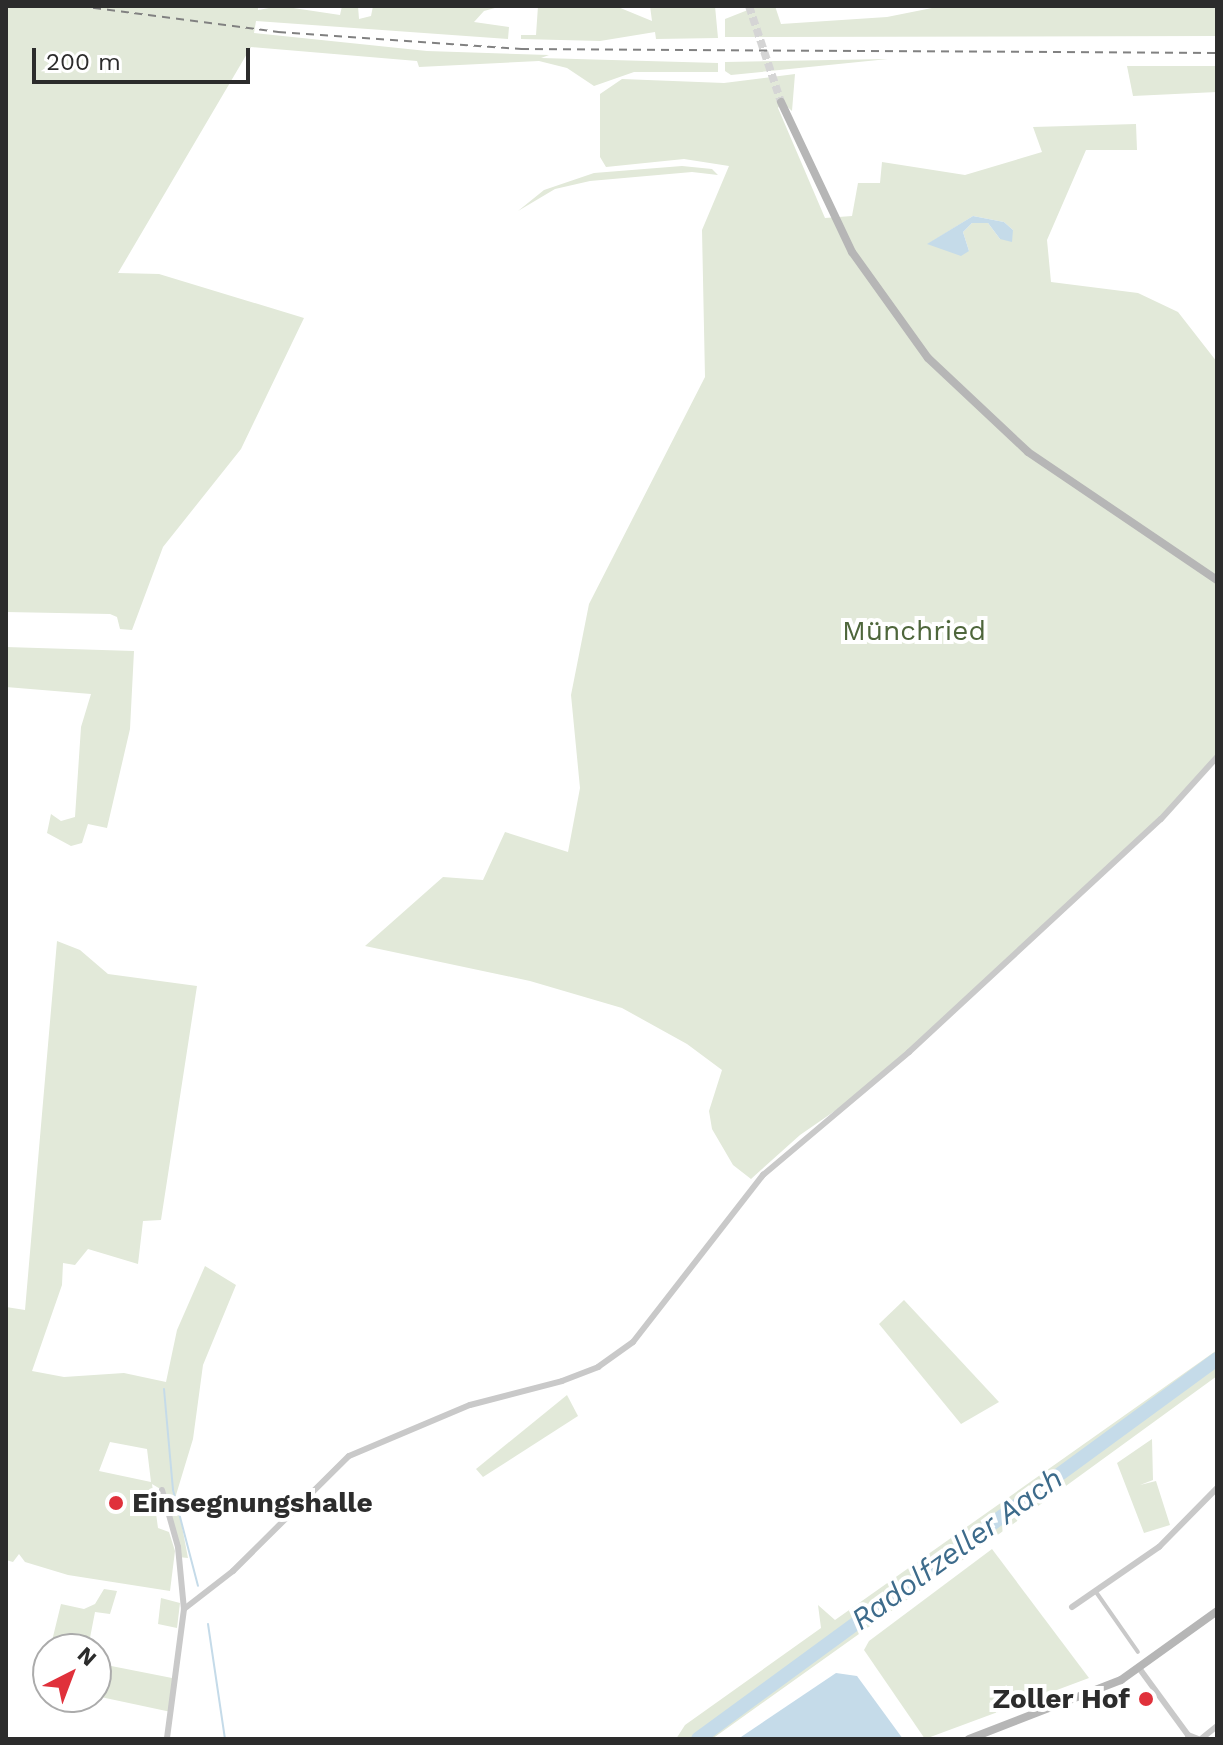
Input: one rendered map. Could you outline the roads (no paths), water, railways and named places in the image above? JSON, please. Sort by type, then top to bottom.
[{"type":"main road","points":[[781,102],[852,252],[928,358],[1028,452],[1217,580]]},
{"type":"main road","points":[[973,1738],[1092,1693],[1139,1668],[1217,1611]]},
{"type":"street","points":[[185,1606],[233,1571],[349,1456],[470,1405],[562,1381],[626,1349],[763,1175],[909,1052],[1145,831],[1217,757]]},
{"type":"street","points":[[1072,1607],[1168,1540],[1217,1488]]},
{"type":"street","points":[[162,1490],[178,1547],[185,1606],[167,1739]]},
{"type":"street","points":[[1096,1592],[1138,1652]]},
{"type":"street","points":[[1139,1668],[1188,1735],[1199,1739],[1217,1726]]},
{"type":"water","points":[[973,216],[1004,222],[1013,230],[1012,242],[1000,239],[988,223],[972,223],[963,232],[969,251],[961,256],[927,244]]},
{"type":"water","points":[[836,1673],[857,1676],[903,1739],[738,1739]]},
{"type":"waterway","name":"Radolfzeller Aach","points":[[698,1739],[1217,1359]]},
{"type":"waterway","points":[[164,1389],[173,1490],[198,1586]]},
{"type":"waterway","points":[[208,1624],[225,1739]]},
{"type":"tunnel","points":[[749,6],[781,102]]},
{"type":"railway","points":[[79,6],[278,32],[521,49],[1217,53]]},
{"type":"place","name":"Einsegnungshalle","points":[[116,1503]]},
{"type":"place","name":"Zoller Hof","points":[[1146,1699]]},
{"type":"park label","name":"Münchried","points":[[914,631]]}]
